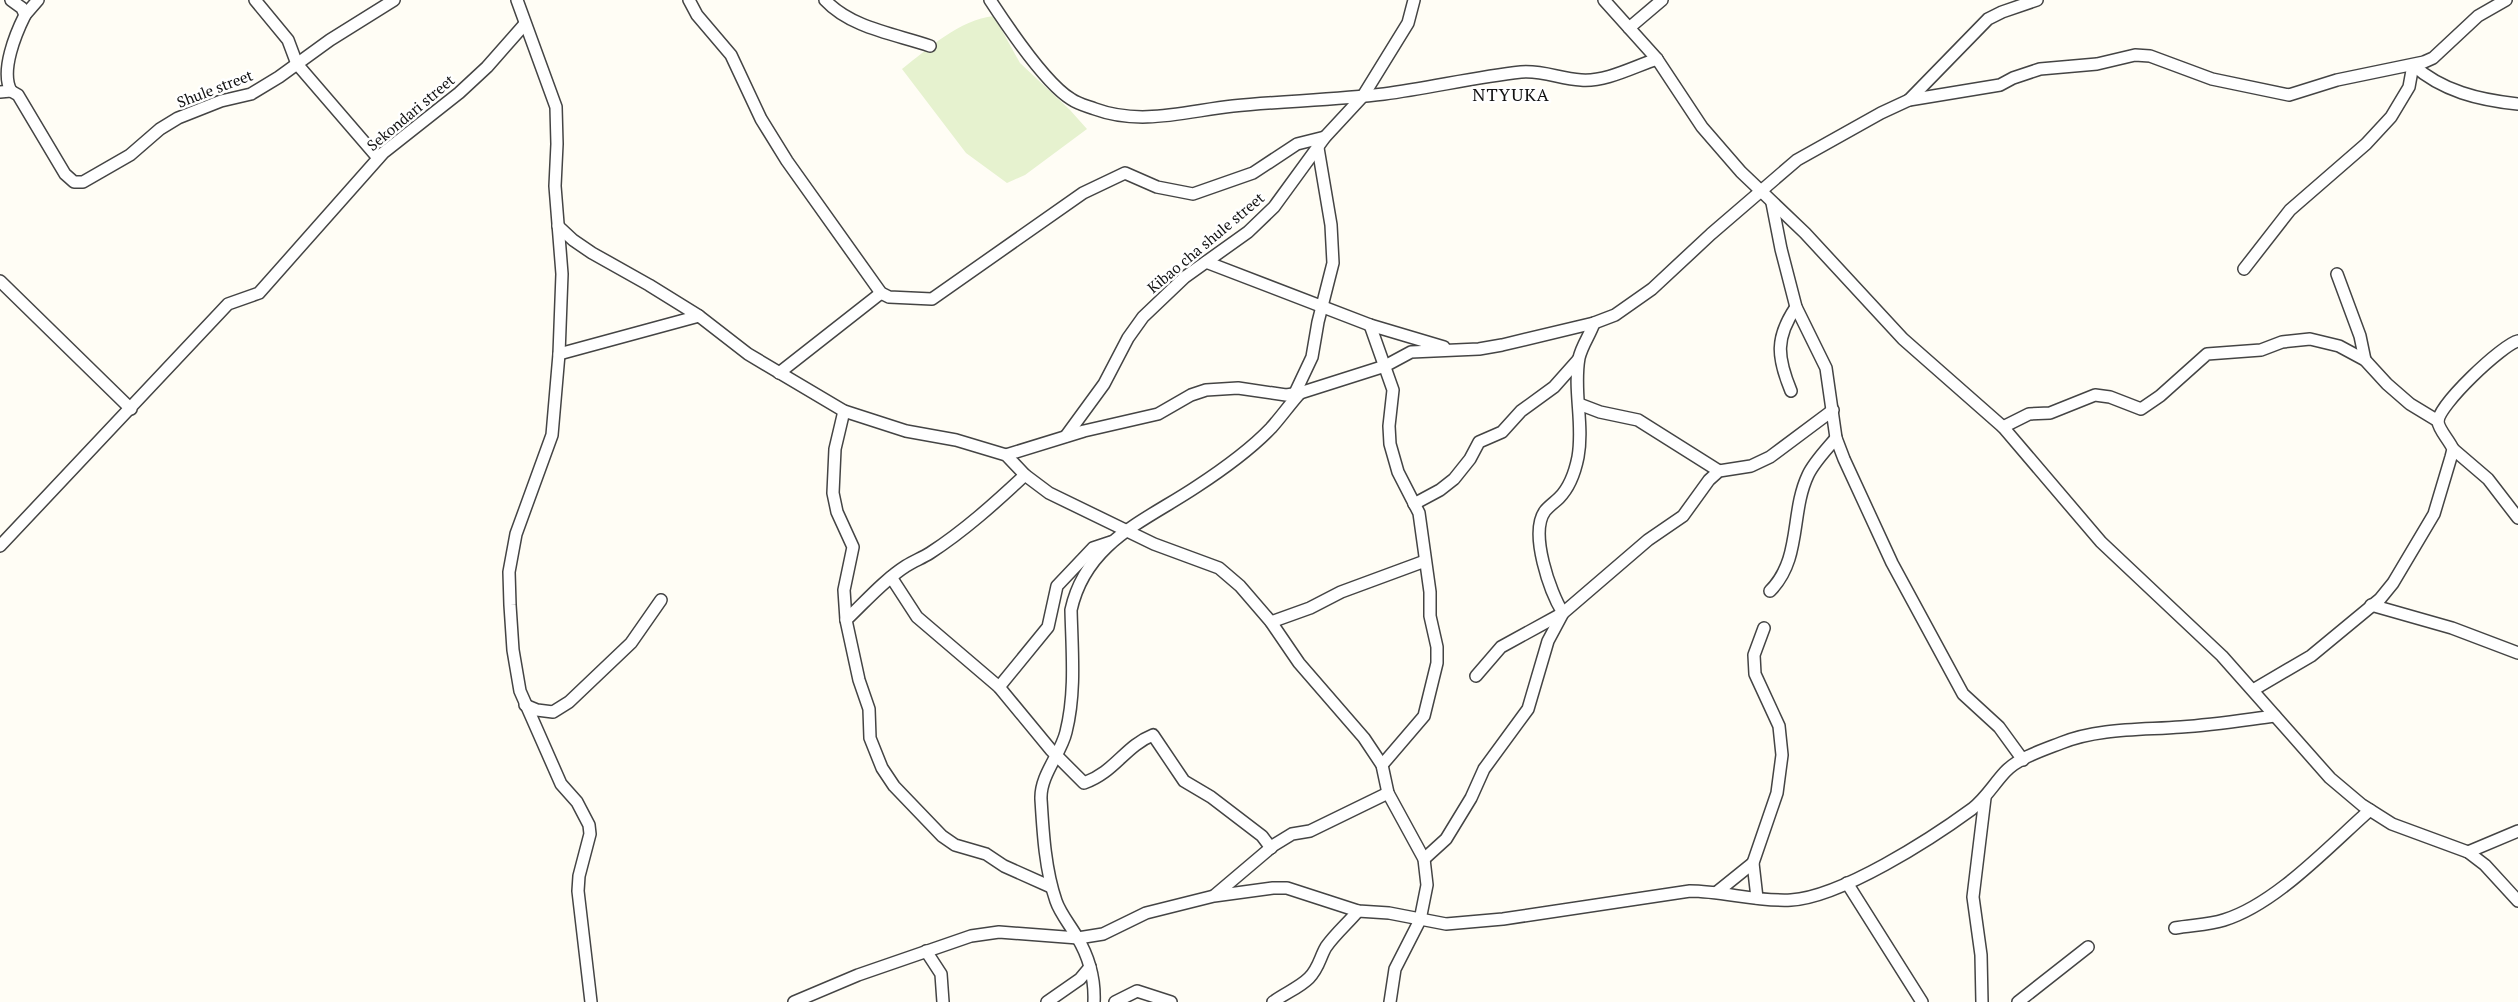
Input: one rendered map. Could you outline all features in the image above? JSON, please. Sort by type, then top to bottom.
[{"type":"street","points":[[10,0],[22,8],[25,15]]},
{"type":"street","points":[[5,91],[10,55],[16,32],[25,15],[38,0]]},
{"type":"street","points":[[255,0],[288,40],[297,64],[378,158]]},
{"type":"street","name":"Shule street","points":[[5,91],[18,95],[65,174],[74,182],[79,183],[130,155],[160,129],[178,118],[221,101],[251,94],[330,40],[394,0]]},
{"type":"street","points":[[517,0],[524,25],[556,107],[555,186],[562,274],[559,354],[552,435],[516,534],[509,572],[513,650],[520,691],[525,705],[561,784],[576,802],[589,825],[590,834],[579,876],[578,891],[591,1002]]},
{"type":"street","points":[[689,0],[696,15],[731,55],[760,120],[787,161],[881,292],[889,297],[932,298],[1083,193],[1126,173],[1157,187],[1192,194],[1253,174],[1297,144],[1325,137]]},
{"type":"street","points":[[825,0],[836,12],[849,20],[930,46]]},
{"type":"street","points":[[990,0],[1009,29],[1056,85],[1071,99],[1116,115],[1167,116],[1236,106],[1363,96],[1416,89],[1471,78],[1522,72],[1548,73],[1581,80],[1592,80],[1657,59]]},
{"type":"street","name":"Kibao cha shule street","points":[[1066,436],[1104,384],[1128,338],[1143,317],[1157,302],[1206,262],[1248,232],[1274,207],[1325,137],[1363,96],[1408,23],[1414,0]]},
{"type":"street","points":[[1604,0],[1657,59],[1702,127],[1760,192],[1806,233],[1902,339],[2003,427],[2101,542],[2203,638],[2330,778],[2370,810],[2392,824],[2468,852],[2480,860],[2518,901]]},
{"type":"street","points":[[1629,28],[1662,0]]},
{"type":"street","points":[[1909,100],[1988,19],[2037,0]]},
{"type":"street","points":[[1006,456],[1118,421],[1158,414],[1191,395],[1206,390],[1238,388],[1273,394],[1298,393],[1314,386],[1345,379],[1385,366],[1411,352],[1502,345],[1594,323],[1616,315],[1645,295],[1796,160],[1881,113],[1909,100],[2000,85],[2012,78],[2040,69],[2097,64],[2135,55],[2150,56],[2212,78],[2289,95],[2351,76],[2413,64],[2433,58],[2478,16],[2506,0]]},
{"type":"street","name":"Sekondari street","points":[[131,409],[228,304],[259,293],[378,158],[473,80],[524,25]]},
{"type":"street","points":[[2413,64],[2426,76],[2448,88],[2490,100],[2518,104]]},
{"type":"street","points":[[2244,268],[2290,210],[2361,149],[2391,117],[2409,87],[2413,64]]},
{"type":"street","points":[[1094,1002],[1094,985],[1090,967],[1078,938],[1057,904],[1051,887],[1041,798],[1046,776],[1058,755],[1066,733],[1073,688],[1071,610],[1073,600],[1089,569],[1111,542],[1124,530],[1196,486],[1248,448],[1271,428],[1298,393],[1312,357],[1318,322],[1333,263],[1331,225],[1318,148]]},
{"type":"street","points":[[1772,203],[1781,249],[1796,307],[1826,368],[1836,438],[1892,563],[1960,689],[1969,701],[2006,735],[2023,760]]},
{"type":"street","points":[[558,226],[573,240],[592,253],[617,265],[699,316],[748,354],[844,411],[906,431],[956,440],[1006,456],[1025,475],[1049,493],[1154,544],[1219,568],[1240,586],[1271,622],[1300,663],[1335,701],[1382,765],[1388,793],[1424,859],[1427,885],[1420,920],[1395,969],[1390,1002]]},
{"type":"street","points":[[1206,262],[1370,326],[1454,350]]},
{"type":"street","points":[[2337,274],[2360,336],[2365,360]]},
{"type":"street","points":[[0,281],[131,409],[0,546]]},
{"type":"street","points":[[779,373],[881,292]]},
{"type":"street","points":[[1791,391],[1783,372],[1780,344],[1789,318],[1796,307]]},
{"type":"street","points":[[559,354],[699,316]]},
{"type":"street","points":[[1563,613],[1545,575],[1541,528],[1545,510],[1567,490],[1573,476],[1578,456],[1577,388],[1579,359],[1594,323]]},
{"type":"street","points":[[1370,326],[1393,390],[1389,426],[1390,444],[1398,472],[1419,513],[1430,592],[1430,616],[1437,647],[1437,663],[1424,716],[1382,765]]},
{"type":"street","points":[[2003,427],[2029,414],[2050,413],[2095,395],[2110,397],[2141,409],[2207,354],[2261,350],[2282,342],[2310,338],[2339,346],[2365,360],[2387,384],[2410,404],[2438,421],[2453,448],[2488,479],[2518,518]]},
{"type":"street","points":[[2438,421],[2443,410],[2462,386],[2495,357],[2518,341]]},
{"type":"street","points":[[1414,504],[1440,490],[1454,479],[1470,459],[1480,442],[1502,432],[1521,411],[1554,387],[1579,359]]},
{"type":"street","points":[[1578,404],[1600,412],[1638,420],[1719,471]]},
{"type":"street","points":[[1476,676],[1501,647],[1563,613],[1648,540],[1683,516],[1709,480],[1719,471],[1751,466],[1770,457],[1833,410]]},
{"type":"street","points":[[844,411],[834,456],[832,493],[837,512],[853,547],[844,590],[846,620],[859,680],[869,709],[870,738],[882,768],[894,786],[942,836],[956,845],[986,854],[1004,866],[1051,887]]},
{"type":"street","points":[[1770,591],[1782,576],[1790,557],[1808,474],[1836,438]]},
{"type":"street","points":[[2252,690],[2311,656],[2394,583],[2434,514],[2453,448]]},
{"type":"street","points":[[846,620],[891,577],[906,566],[930,553],[972,522],[1025,475]]},
{"type":"street","points":[[999,687],[1048,627],[1057,586],[1093,548],[1111,542]]},
{"type":"street","points":[[1271,622],[1310,608],[1341,592],[1425,561]]},
{"type":"street","points":[[891,577],[917,617],[999,687],[1051,750],[1084,783],[1100,777],[1142,740],[1154,735],[1184,781],[1211,797],[1262,836],[1271,848]]},
{"type":"street","points":[[525,705],[537,710],[553,712],[568,702],[631,643],[661,600]]},
{"type":"street","points":[[2371,605],[2443,625],[2518,653]]},
{"type":"street","points":[[1424,859],[1446,839],[1471,798],[1484,769],[1515,730],[1528,709],[1548,641],[1563,613]]},
{"type":"street","points":[[1757,898],[1753,863],[1777,793],[1782,755],[1779,726],[1755,674],[1754,655],[1764,628]]},
{"type":"street","points":[[794,1002],[858,975],[971,936],[999,932],[1078,938],[1104,934],[1146,913],[1214,896],[1287,888],[1358,911],[1390,913],[1446,924],[1504,919],[1690,891],[1717,892],[1740,898],[1790,900],[1808,897],[1847,883],[1949,825],[1985,798],[2005,772],[2023,760],[2063,742],[2092,734],[2201,726],[2275,716]]},
{"type":"street","points":[[1214,896],[1271,848],[1292,834],[1310,831],[1388,793]]},
{"type":"street","points":[[1982,1002],[1981,955],[1973,897],[1985,798]]},
{"type":"street","points":[[2175,928],[2224,920],[2256,906],[2294,879],[2370,810]]},
{"type":"street","points":[[2468,852],[2518,831]]},
{"type":"street","points":[[1717,892],[1753,863]]},
{"type":"street","points":[[1847,883],[1922,1002]]},
{"type":"street","points":[[1274,1002],[1284,993],[1299,987],[1310,978],[1320,963],[1327,946],[1358,911]]},
{"type":"street","points":[[2018,1002],[2088,947]]},
{"type":"street","points":[[926,951],[941,974],[944,1002]]},
{"type":"street","points":[[1047,1002],[1080,979],[1090,967]]},
{"type":"street","points":[[1115,1002],[1137,991],[1171,1002]]},
{"type":"green space","points":[[994,16],[1020,63],[1070,110],[1087,129],[1025,175],[1007,183],[966,153],[902,69],[957,29],[969,23]]},
{"type":"district","name":"NTYUKA","points":[[1511,95]]}]
